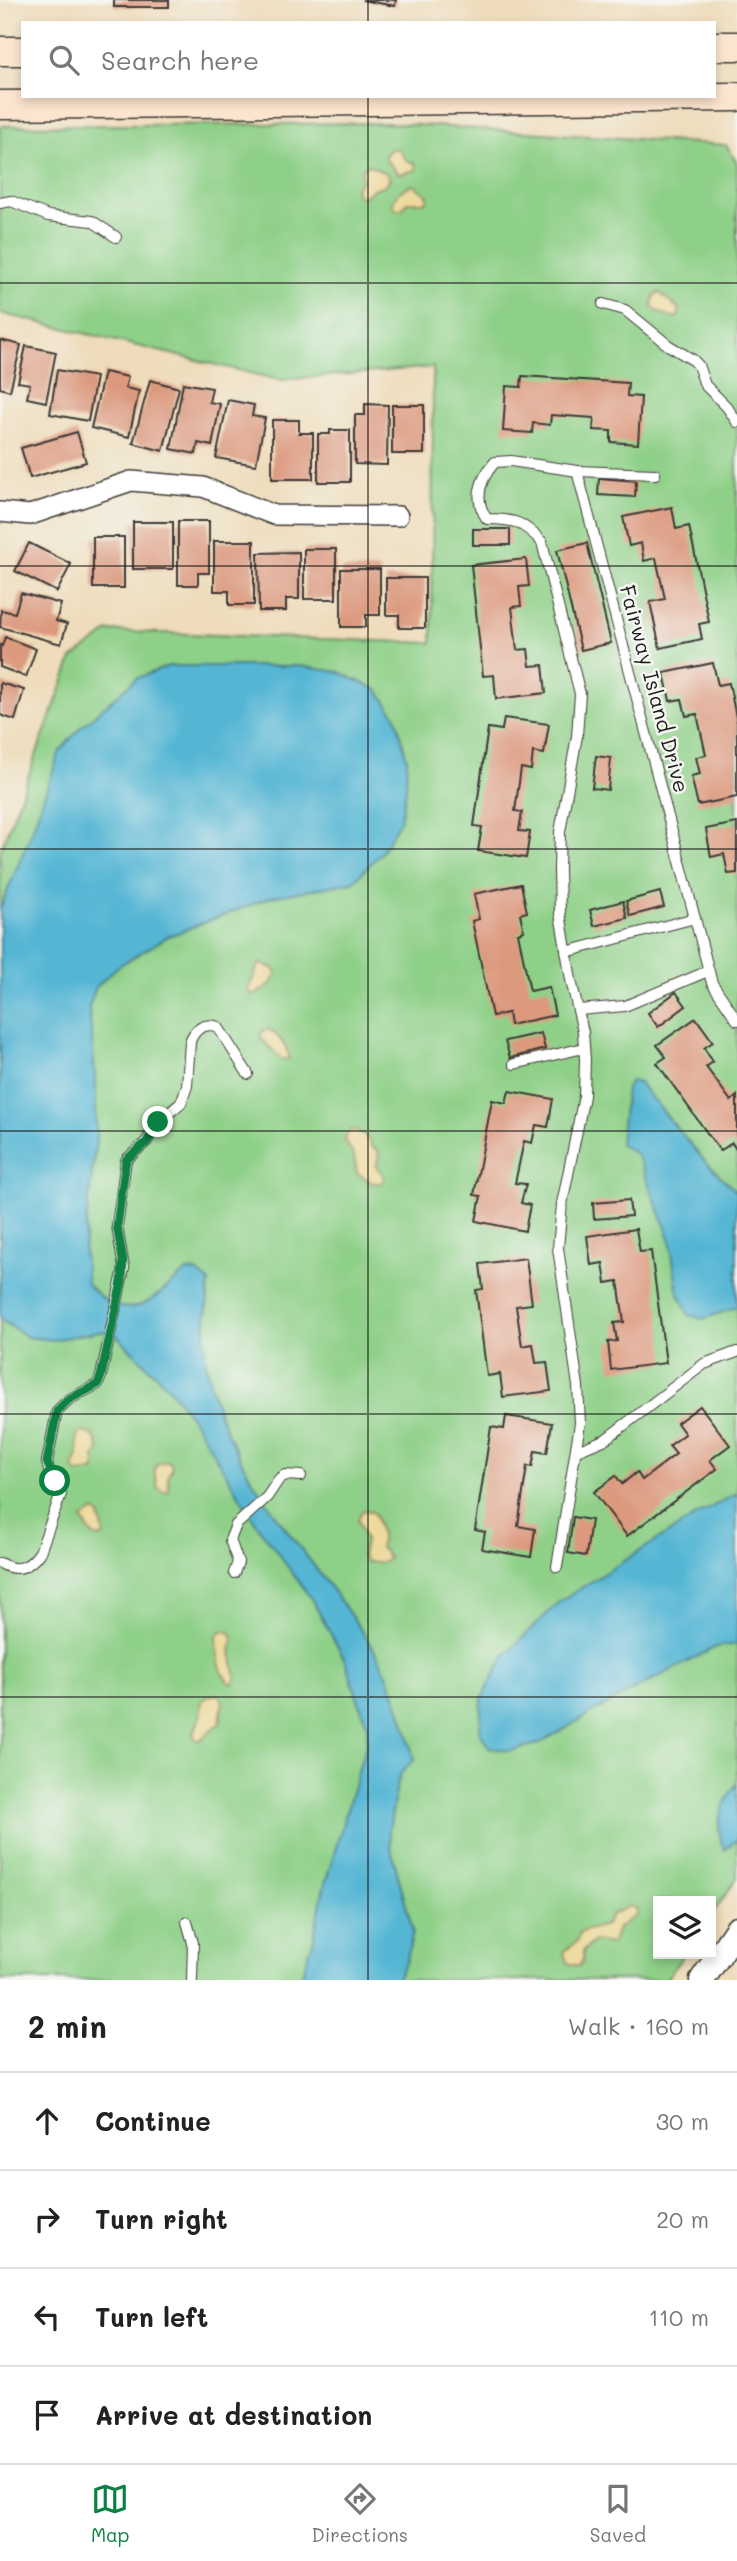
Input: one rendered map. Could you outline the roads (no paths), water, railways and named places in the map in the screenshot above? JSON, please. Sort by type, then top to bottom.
[{"type":"main road","points":[[716,46],[737,46]]},
{"type":"main road","points":[[0,51],[21,51]]},
{"type":"main road","points":[[716,97],[737,97]]},
{"type":"main road","points":[[0,105],[645,98]]},
{"type":"street","points":[[0,512],[30,515],[131,481],[204,487],[274,515],[398,516]]},
{"type":"street","points":[[702,1980],[737,1929]]},
{"type":"lane","points":[[0,203],[11,201],[48,216],[92,221],[116,237]]},
{"type":"lane","points":[[603,304],[625,310],[668,345],[693,360],[698,365],[705,385],[727,407],[737,422]]},
{"type":"lane","points":[[557,1567],[580,1423],[578,1386],[558,1248],[562,1205],[584,1096],[584,1048],[560,913],[560,832],[578,736],[580,694],[542,542],[527,527],[508,519],[486,519],[479,507],[479,489],[485,474],[495,462],[511,461],[577,471],[655,474]]},
{"type":"lane","name":"Fairway Island Drive","points":[[577,471],[708,971],[712,983],[736,1016]]},
{"type":"lane","points":[[566,952],[695,918]]},
{"type":"lane","points":[[578,1010],[625,1006],[708,971]]},
{"type":"lane","points":[[0,1563],[19,1569],[27,1566],[44,1544],[61,1494],[47,1462],[57,1411],[68,1400],[98,1384],[124,1268],[117,1211],[126,1160],[147,1142],[158,1122],[181,1103],[187,1086],[188,1051],[192,1035],[202,1026],[218,1027],[248,1074]]},
{"type":"lane","points":[[514,1064],[584,1048]]},
{"type":"lane","points":[[577,1451],[606,1439],[704,1364],[737,1352]]},
{"type":"lane","points":[[234,1573],[238,1562],[230,1540],[236,1525],[267,1497],[279,1479],[285,1475],[301,1476]]},
{"type":"lane","points":[[187,1922],[193,1943],[192,1980]]},
{"type":"water","points":[[169,666],[299,666],[339,672],[378,690],[396,717],[407,759],[406,790],[400,821],[381,853],[353,882],[271,897],[169,936],[117,967],[96,987],[89,1007],[96,1087],[96,1139],[84,1253],[87,1284],[102,1298],[127,1308],[150,1301],[187,1271],[197,1272],[209,1282],[206,1362],[216,1404],[231,1442],[275,1514],[351,1615],[387,1675],[403,1718],[414,1760],[401,1773],[389,1830],[390,1845],[413,1931],[407,1960],[396,1980],[300,1980],[313,1942],[323,1891],[367,1741],[367,1726],[345,1660],[312,1600],[257,1525],[194,1421],[168,1387],[116,1335],[100,1331],[53,1340],[27,1337],[0,1319],[0,909],[30,836],[60,751],[80,728],[137,678]]},
{"type":"water","points":[[631,1081],[639,1083],[703,1159],[737,1192],[737,1307],[703,1319],[689,1315],[677,1289],[670,1238],[637,1155],[620,1144],[626,1089]]},
{"type":"water","points":[[737,1493],[737,1644],[716,1647],[625,1694],[538,1744],[510,1751],[489,1747],[480,1733],[482,1698],[505,1655],[560,1601]]},
{"type":"water","points":[[737,1783],[737,1840],[725,1850],[719,1833],[720,1815]]}]
